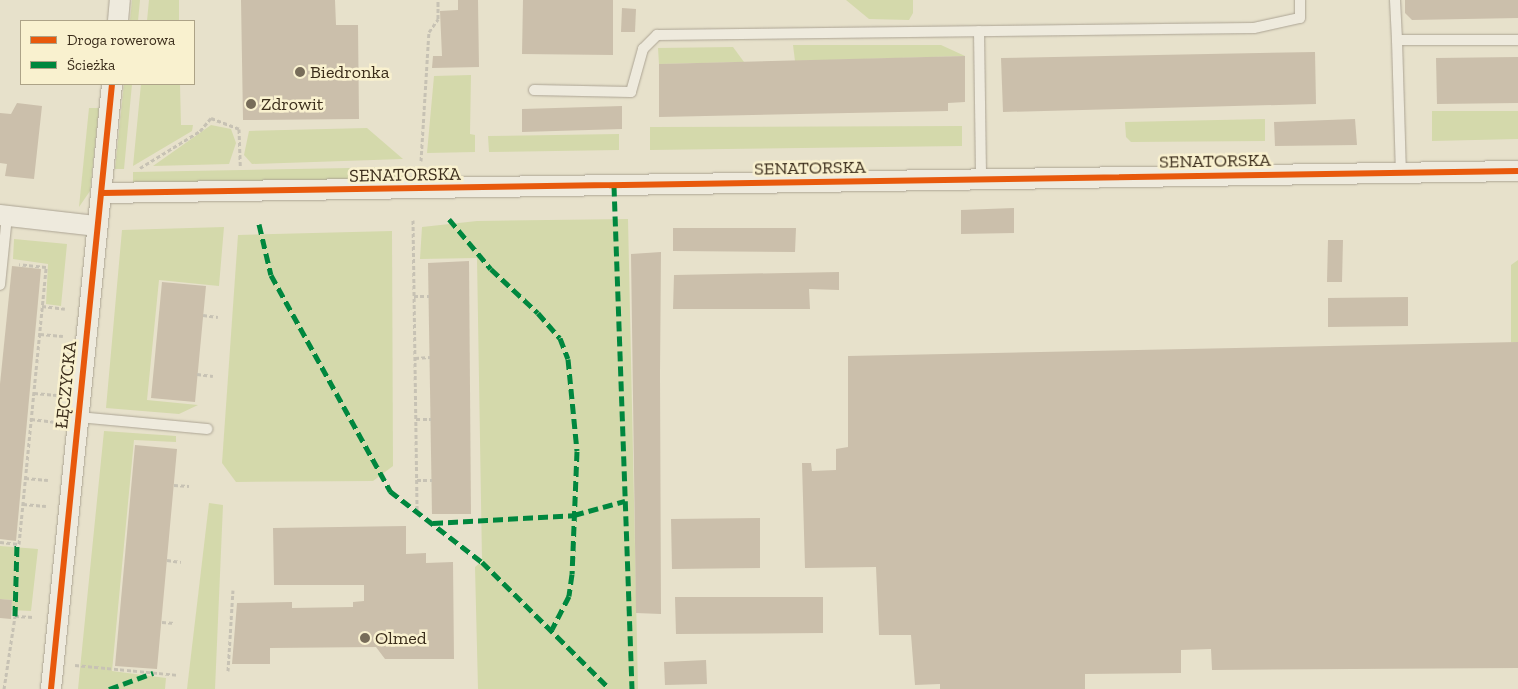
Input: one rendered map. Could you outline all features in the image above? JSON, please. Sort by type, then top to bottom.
[{"type":"street","points":[[118,20],[120,0]]},
{"type":"street","name":"ŁĘCZYCKA","points":[[50,689],[112,85]]},
{"type":"street","name":"SENATORSKA","points":[[102,193],[1518,171]]},
{"type":"street","points":[[4,216],[97,226]]},
{"type":"lane","points":[[534,90],[632,92],[643,49],[657,35],[1254,28],[1300,18],[1300,0]]},
{"type":"lane","points":[[1395,0],[1401,173]]},
{"type":"lane","points":[[979,31],[981,180]]},
{"type":"lane","points":[[1397,40],[1518,40]]},
{"type":"lane","points":[[0,285],[3,262],[4,216]]},
{"type":"lane","points":[[78,417],[207,429]]},
{"type":"path","points":[[421,162],[429,32],[438,19],[438,0]]},
{"type":"path","points":[[140,168],[200,131],[211,118],[239,129],[240,166]]},
{"type":"path","points":[[414,220],[417,510]]},
{"type":"path","points":[[0,542],[19,544],[31,405],[34,393],[46,267],[3,262]]},
{"type":"path","points":[[414,296],[429,296]]},
{"type":"path","points":[[42,306],[65,309]]},
{"type":"path","points":[[203,316],[218,317]]},
{"type":"path","points":[[36,319],[41,319]]},
{"type":"path","points":[[40,334],[63,336]]},
{"type":"path","points":[[415,358],[430,357]]},
{"type":"path","points":[[197,374],[213,376]]},
{"type":"path","points":[[34,393],[57,395]]},
{"type":"path","points":[[31,419],[54,422]]},
{"type":"path","points":[[416,419],[431,419]]},
{"type":"path","points":[[26,478],[48,480]]},
{"type":"path","points":[[417,480],[432,480]]},
{"type":"path","points":[[174,485],[189,486]]},
{"type":"path","points":[[23,504],[46,506]]},
{"type":"path","points":[[167,560],[181,562]]},
{"type":"path","points":[[228,671],[233,590]]},
{"type":"path","points":[[4,689],[15,616],[34,617]]},
{"type":"path","points":[[162,622],[175,623]]},
{"type":"path","points":[[75,665],[178,675]]},
{"type":"path","points":[[0,682],[5,683]]},
{"type":"green space","points":[[132,0],[140,0],[138,20],[130,20]]},
{"type":"green space","points":[[149,0],[179,0],[179,20],[147,20]]},
{"type":"green space","points":[[846,0],[913,0],[913,13],[909,20],[869,19]]},
{"type":"green space","points":[[793,45],[941,45],[965,56],[795,61]]},
{"type":"green space","points":[[733,47],[744,62],[659,64],[658,48]]},
{"type":"green space","points":[[471,75],[470,134],[475,135],[475,152],[427,153],[434,76]]},
{"type":"green space","points":[[124,85],[132,85],[124,169],[115,169]]},
{"type":"green space","points":[[141,85],[180,85],[181,125],[193,125],[192,131],[133,166]]},
{"type":"green space","points":[[89,108],[99,108],[90,191],[79,207]]},
{"type":"green space","points":[[1432,111],[1518,111],[1518,139],[1432,141]]},
{"type":"green space","points":[[1265,119],[1265,141],[1131,142],[1126,137],[1125,122]]},
{"type":"green space","points":[[211,125],[231,129],[236,143],[229,164],[153,166]]},
{"type":"green space","points":[[962,126],[962,146],[650,150],[650,127]]},
{"type":"green space","points":[[367,128],[403,159],[252,164],[244,155],[249,131]]},
{"type":"green space","points":[[619,134],[619,150],[489,152],[488,136]]},
{"type":"green space","points":[[404,167],[405,179],[133,184],[133,172]]},
{"type":"green space","points":[[628,219],[638,689],[478,689],[475,567],[482,561],[477,258],[420,259],[422,227],[477,221]]},
{"type":"green space","points":[[224,227],[219,286],[159,280],[147,400],[198,405],[179,414],[106,408],[122,230]]},
{"type":"green space","points":[[392,231],[393,466],[373,481],[236,482],[222,463],[238,235]]},
{"type":"green space","points":[[14,239],[67,244],[61,306],[46,304],[48,264],[13,259]]},
{"type":"green space","points":[[1518,260],[1518,342],[1511,342],[1511,265]]},
{"type":"green space","points":[[104,431],[176,436],[176,442],[134,440],[112,671],[166,678],[165,689],[78,689]]},
{"type":"green space","points":[[209,503],[223,505],[215,689],[187,689]]},
{"type":"green space","points":[[0,546],[38,549],[31,611],[11,610],[12,600],[0,599]]},
{"type":"building","name":"Biedronka","points":[[241,0],[335,0],[336,25],[358,25],[359,119],[243,120]]},
{"type":"building","points":[[458,0],[478,0],[479,67],[432,68],[433,56],[442,56],[440,11],[458,10]]},
{"type":"building","points":[[523,0],[613,0],[613,55],[522,54]]},
{"type":"building","points":[[1405,0],[1518,0],[1518,18],[1412,20],[1405,13]]},
{"type":"building","points":[[622,8],[636,9],[635,32],[621,32]]},
{"type":"building","points":[[1315,52],[1316,104],[1003,112],[1001,58]]},
{"type":"building","points":[[965,56],[965,102],[948,103],[948,111],[659,117],[659,64]]},
{"type":"building","points":[[1518,57],[1518,103],[1437,104],[1436,58]]},
{"type":"building","points":[[17,103],[42,106],[34,179],[5,176],[7,164],[0,163],[0,113],[11,114]]},
{"type":"building","points":[[622,106],[622,129],[522,132],[522,109]]},
{"type":"building","points":[[1355,119],[1357,145],[1275,146],[1274,122]]},
{"type":"building","points":[[1014,208],[1014,233],[961,234],[961,210]]},
{"type":"building","points":[[673,228],[796,228],[795,252],[673,251]]},
{"type":"building","points":[[1328,240],[1343,240],[1342,282],[1327,282]]},
{"type":"building","points":[[661,252],[661,614],[636,613],[631,254]]},
{"type":"building","points":[[469,261],[471,514],[432,514],[428,263]]},
{"type":"building","points":[[12,266],[41,269],[16,541],[0,539],[0,384]]},
{"type":"building","points":[[839,272],[839,290],[809,289],[810,309],[673,309],[674,275]]},
{"type":"building","points":[[162,282],[206,286],[195,402],[151,398]]},
{"type":"building","points":[[1408,297],[1408,326],[1328,327],[1328,298]]},
{"type":"building","points":[[1518,342],[1518,668],[1212,670],[1211,649],[1181,650],[1181,673],[1085,674],[1085,689],[940,689],[940,684],[915,685],[911,635],[879,635],[876,567],[805,568],[802,463],[811,463],[812,471],[836,470],[836,449],[848,447],[848,356]]},
{"type":"building","points":[[135,445],[177,449],[157,669],[115,666]]},
{"type":"building","points":[[760,518],[760,568],[672,569],[671,519]]},
{"type":"building","points":[[406,526],[406,554],[426,553],[426,563],[453,562],[454,659],[385,659],[376,647],[270,648],[270,664],[232,664],[237,603],[292,602],[292,608],[353,607],[353,602],[364,601],[364,585],[274,585],[273,528]]},
{"type":"building","points":[[675,597],[823,597],[823,633],[676,634]]},
{"type":"building","points":[[0,599],[12,600],[11,619],[0,618]]},
{"type":"building","points":[[706,660],[707,684],[665,685],[664,662]]},
{"type":"marked path","points":[[614,186],[632,689]]},
{"type":"marked path","points":[[449,219],[491,269],[538,313],[560,338],[568,359],[577,451],[572,574],[569,596],[552,629]]},
{"type":"marked path","points":[[259,224],[271,275],[390,491],[482,562],[610,689]]},
{"type":"marked path","points":[[433,523],[574,515],[625,501]]},
{"type":"marked path","points":[[15,616],[17,544]]},
{"type":"marked path","points":[[109,689],[153,673]]},
{"type":"cycle path","points":[[51,689],[112,85]]},
{"type":"cycle path","points":[[102,193],[1518,171]]},
{"type":"place","name":"Biedronka","points":[[300,72]]},
{"type":"place","name":"Zdrowit","points":[[251,104]]},
{"type":"place","name":"Olmed","points":[[365,638]]}]
